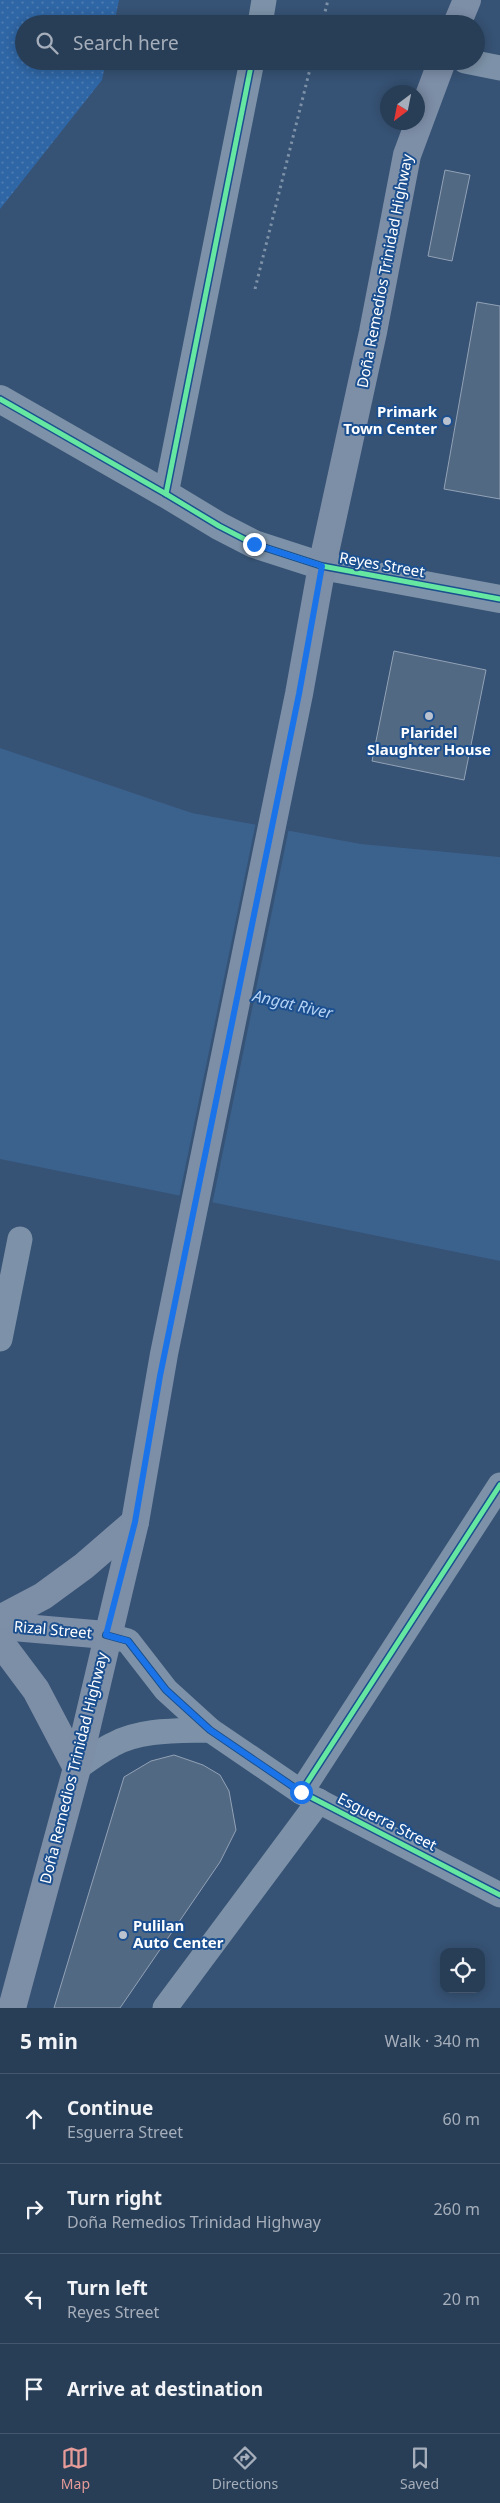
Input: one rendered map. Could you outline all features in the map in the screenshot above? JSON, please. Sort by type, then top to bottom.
[{"type":"main road","points":[[461,15],[467,0]]},
{"type":"main road","name":"Doña Remedios Trinidad Highway","points":[[12,2008],[77,1768],[106,1635],[135,1522],[164,1354],[299,694],[322,566],[371,342],[407,155],[439,70]]},
{"type":"main road","points":[[0,1618],[43,1596],[84,1566],[135,1522]]},
{"type":"main road","name":"Rizal Street","points":[[0,1626],[106,1635]]},
{"type":"main road","points":[[0,1642],[36,1690],[77,1768]]},
{"type":"street","points":[[262,15],[264,0]]},
{"type":"street","points":[[485,65],[500,68]]},
{"type":"street","points":[[166,494],[250,70]]},
{"type":"street","name":"Reyes Street","points":[[0,399],[219,526],[254,544],[322,566],[500,599]]},
{"type":"street","points":[[0,1339],[20,1239]]},
{"type":"street","points":[[166,2008],[310,1797],[500,1485]]},
{"type":"street","name":"Esguerra Street","points":[[106,1635],[128,1641],[166,1690],[210,1730],[310,1797],[500,1895]]},
{"type":"street","points":[[77,1768],[113,1744],[136,1737],[165,1731],[210,1730]]},
{"type":"path","points":[[324,15],[328,0]]},
{"type":"path","points":[[255,289],[310,70]]},
{"type":"shaded area","points":[[0,0],[119,0],[116,15],[15,15],[15,70],[104,70],[102,80],[0,209]]},
{"type":"water","name":"Angat River","points":[[0,748],[192,813],[361,844],[500,857],[500,1261],[0,1159]]},
{"type":"pier","points":[[256,822],[289,828],[212,1205],[179,1198]]},
{"type":"building","points":[[445,170],[470,175],[452,261],[428,256]]},
{"type":"building","points":[[477,302],[500,306],[500,499],[444,489]]},
{"type":"building","name":"Plaridel Slaughter House","points":[[394,651],[486,670],[464,780],[372,761]]},
{"type":"building","name":"Pulilan Auto Center","points":[[174,1755],[203,1765],[220,1775],[229,1791],[236,1830],[220,1862],[120,2008],[54,2008],[124,1777],[151,1761]]},
{"type":"cycle path","points":[[166,494],[250,70]]},
{"type":"cycle path","points":[[0,399],[219,526],[254,544],[322,566],[500,599]]},
{"type":"cycle path","points":[[301,1792],[500,1485]]},
{"type":"cycle path","points":[[106,1635],[128,1641],[166,1690],[210,1730],[301,1792],[500,1895]]},
{"type":"place","name":"Primark Town Center","points":[[447,421]]},
{"type":"place","name":"Plaridel Slaughter House","points":[[429,716]]},
{"type":"place","name":"Pulilan Auto Center","points":[[123,1935]]},
{"type":"route","points":[[254,544],[322,566],[299,694],[160,1376],[135,1522],[106,1635],[128,1641],[166,1690],[210,1730],[301,1792]]}]
